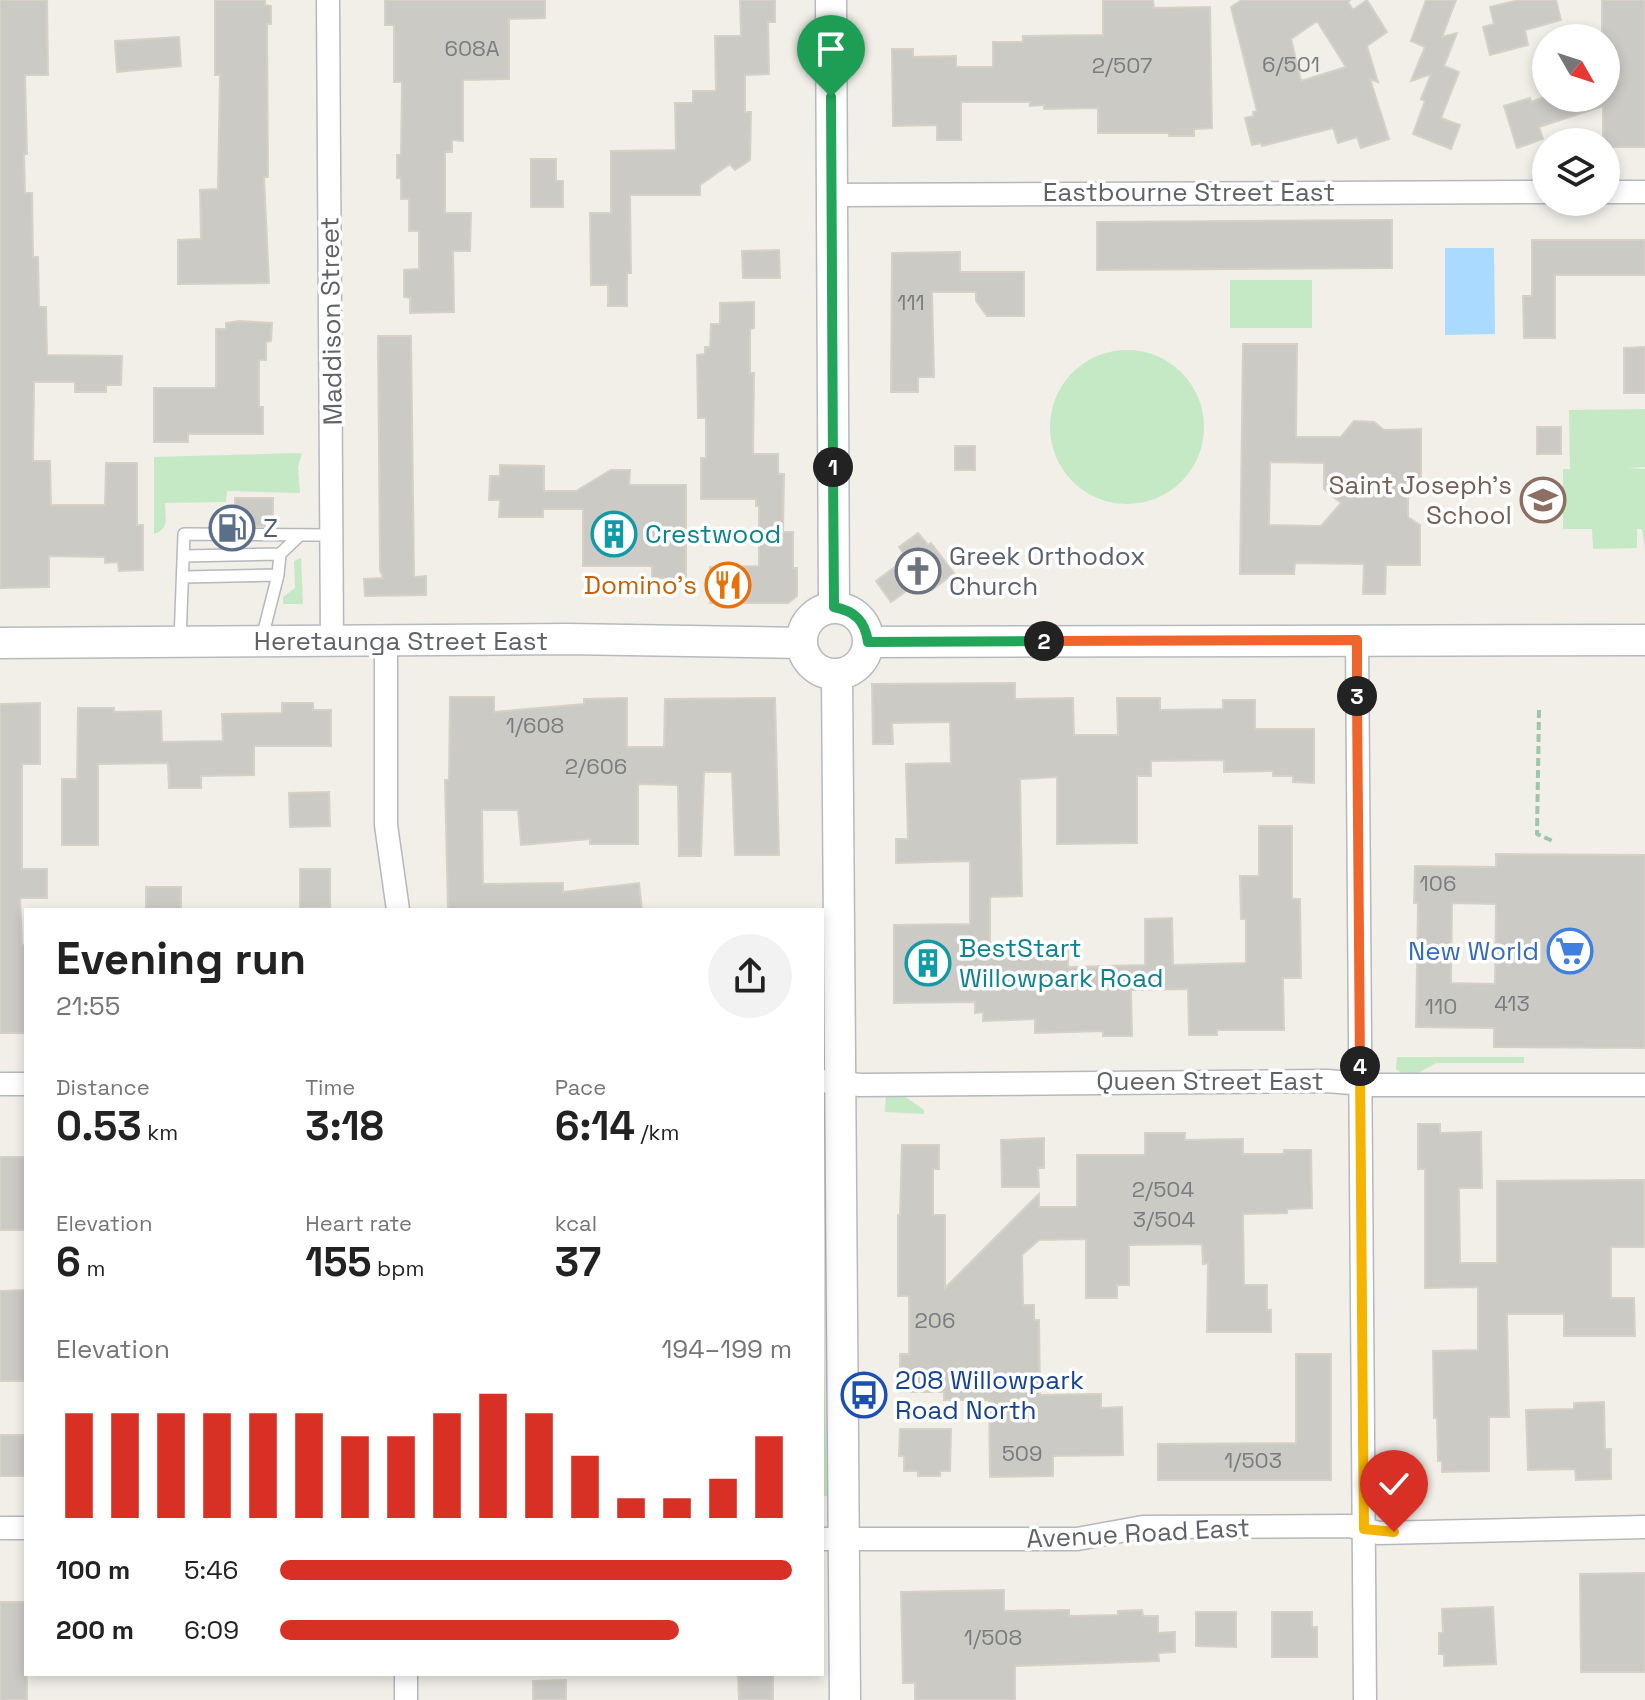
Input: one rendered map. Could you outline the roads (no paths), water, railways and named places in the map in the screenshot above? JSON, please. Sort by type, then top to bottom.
[{"type":"main road","points":[[831,0],[834,607]]},
{"type":"main road","points":[[834,607],[854,613],[861,621],[868,642],[861,662],[837,675],[814,668],[803,653],[801,643],[807,623],[813,616],[834,607]]},
{"type":"main road","name":"Heretaunga Street East","points":[[0,643],[567,639],[801,643]]},
{"type":"main road","points":[[868,642],[1645,640]]},
{"type":"main road","points":[[837,675],[830,1081],[832,1539],[845,1700]]},
{"type":"street","name":"Maddison Street","points":[[328,0],[332,642]]},
{"type":"street","name":"Eastbourne Street East","points":[[832,195],[1532,192]]},
{"type":"street","points":[[1620,192],[1645,192]]},
{"type":"street","points":[[1357,640],[1365,1700]]},
{"type":"street","points":[[386,642],[386,825],[398,908]]},
{"type":"street","name":"Queen Street East","points":[[830,1081],[860,1085],[1142,1081],[1645,1085]]},
{"type":"street","points":[[0,1084],[24,1084]]},
{"type":"street","name":"Avenue Road East","points":[[832,1539],[1077,1539],[1143,1527],[1334,1526],[1379,1533],[1645,1527]]},
{"type":"street","points":[[0,1528],[24,1528]]},
{"type":"street","points":[[406,1676],[406,1700]]},
{"type":"lane","points":[[180,642],[184,534],[333,535]]},
{"type":"lane","points":[[261,642],[278,575],[280,554],[300,535]]},
{"type":"lane","points":[[184,556],[280,554]]},
{"type":"lane","points":[[184,577],[278,575]]},
{"type":"water","points":[[1445,248],[1494,248],[1495,334],[1445,335]]},
{"type":"place","name":"Saint Joseph's School","points":[[1543,500]]},
{"type":"place","name":"Z","points":[[232,528]]},
{"type":"place","name":"Crestwood","points":[[614,534]]},
{"type":"place","name":"Greek Orthodox Church","points":[[918,571]]},
{"type":"place","name":"Domino's","points":[[728,585]]},
{"type":"place","name":"New World","points":[[1570,951]]},
{"type":"place","name":"BestStart Willowpark Road","points":[[928,963]]},
{"type":"place","name":"208 Willowpark Road North","points":[[864,1395]]}]
